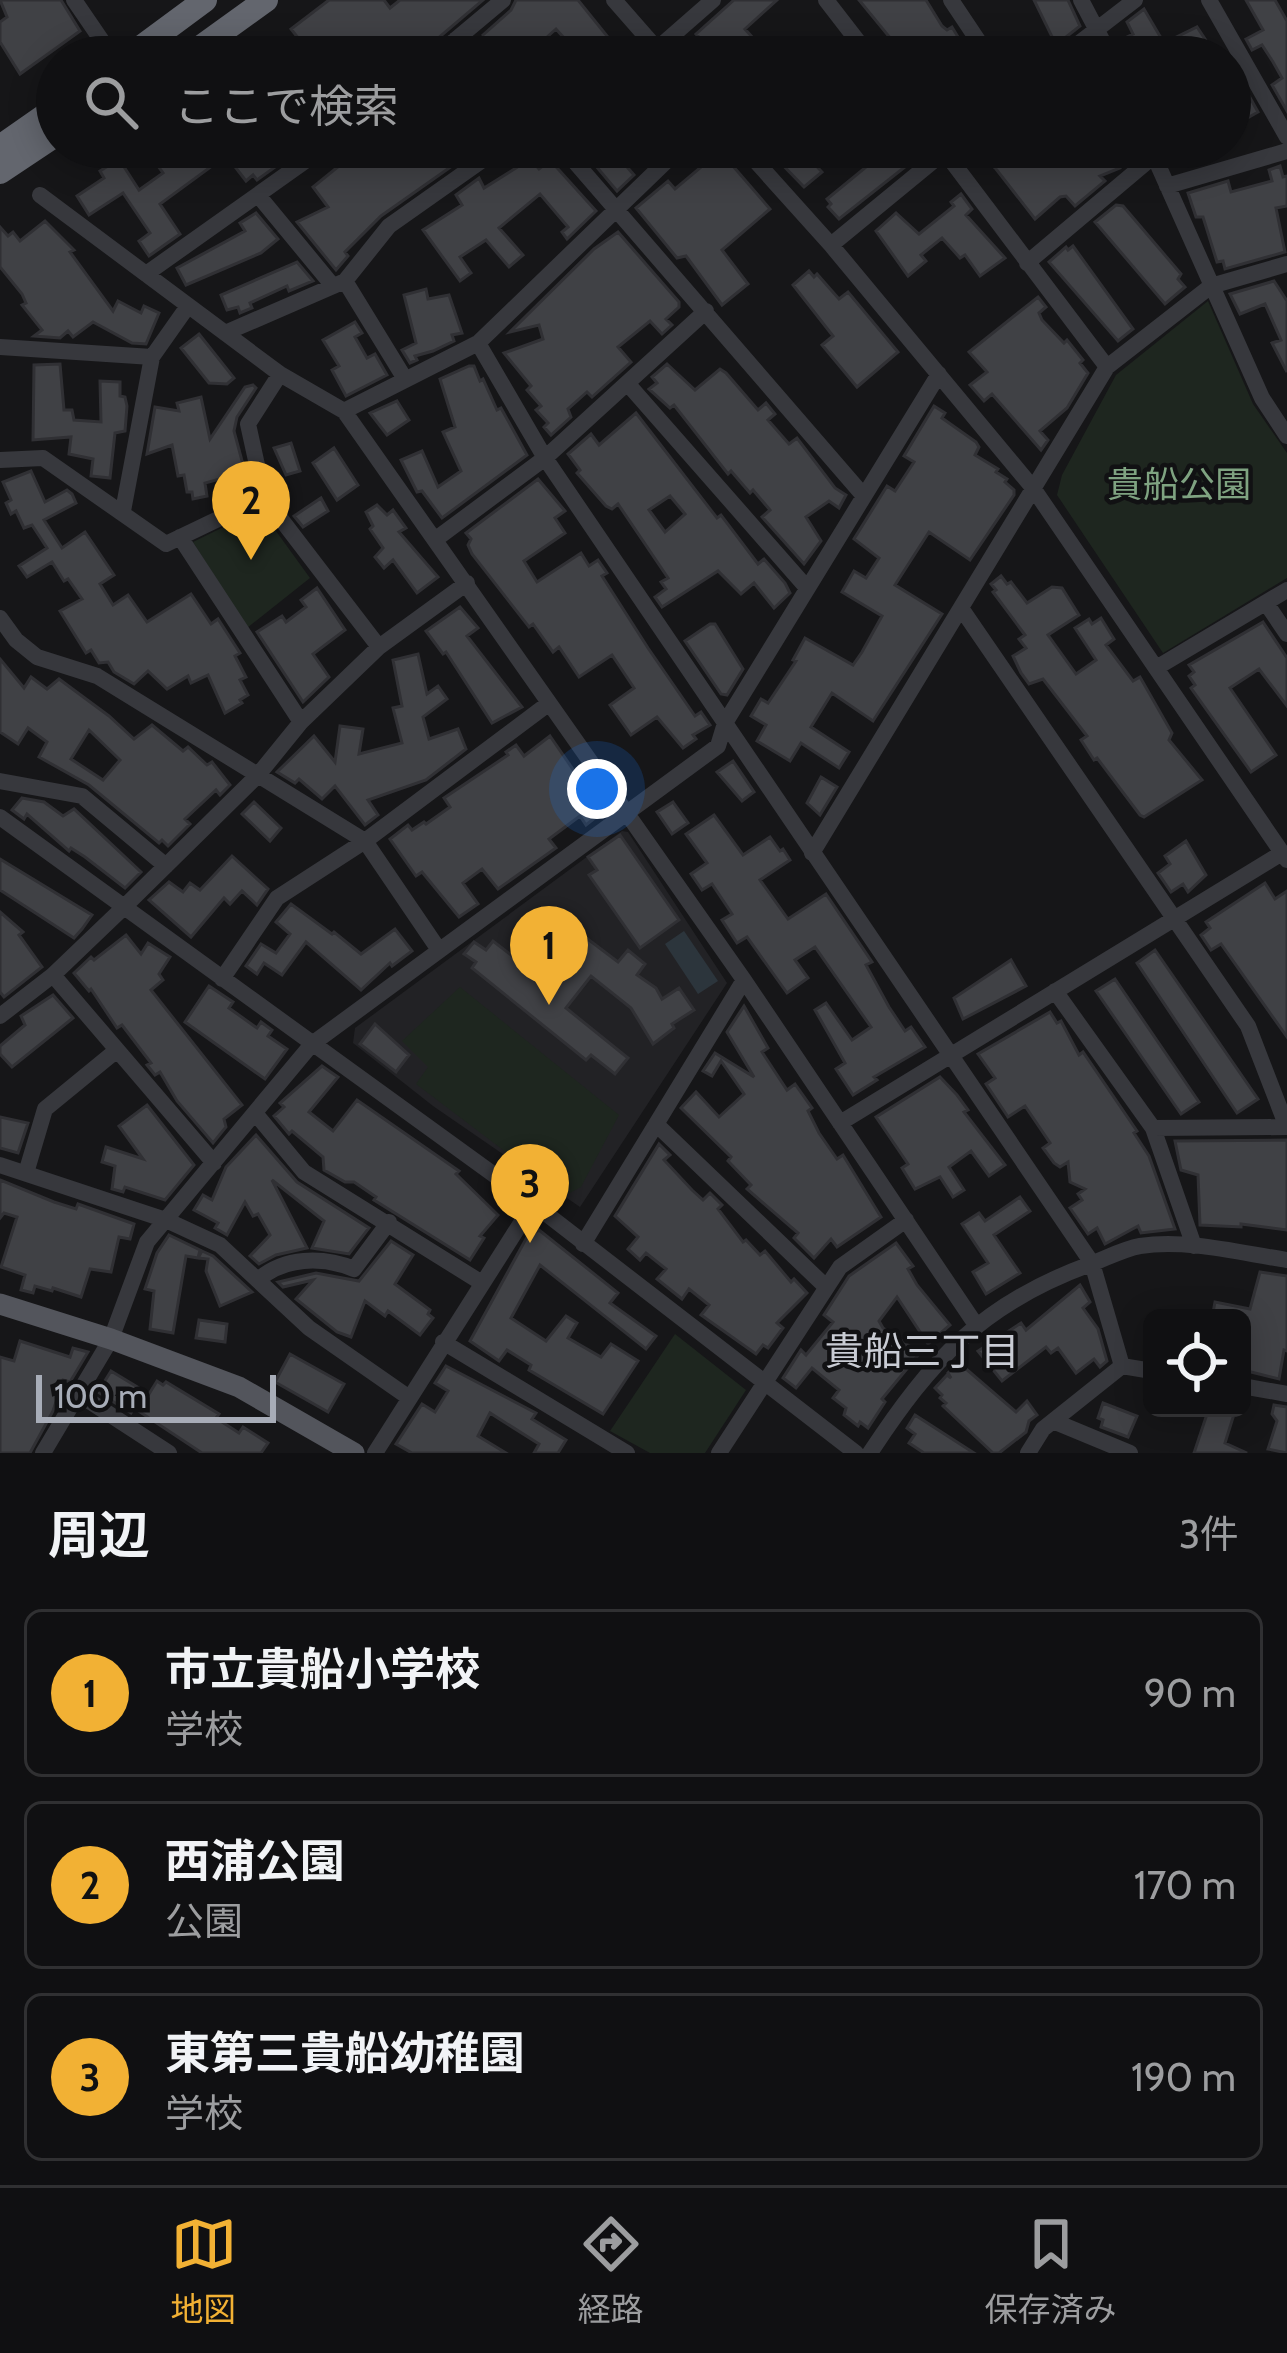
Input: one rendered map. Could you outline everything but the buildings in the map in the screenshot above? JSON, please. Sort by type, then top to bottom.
[{"type":"highway","points":[[192,36],[239,0]]},
{"type":"highway","points":[[216,36],[266,0]]},
{"type":"highway","points":[[145,36],[196,3]]},
{"type":"highway","points":[[154,36],[196,3]]},
{"type":"highway","points":[[0,134],[36,109]]},
{"type":"highway","points":[[0,147],[36,122]]},
{"type":"highway","points":[[0,172],[36,148]]},
{"type":"highway","points":[[0,185],[36,160]]},
{"type":"main road","points":[[0,1304],[239,1387],[354,1453]]},
{"type":"street","points":[[74,0],[99,36]]},
{"type":"street","points":[[460,36],[503,0]]},
{"type":"street","points":[[614,0],[645,36]]},
{"type":"street","points":[[677,36],[712,0]]},
{"type":"street","points":[[826,0],[854,36]]},
{"type":"street","points":[[951,0],[974,36]]},
{"type":"street","points":[[1081,0],[1102,36]]},
{"type":"street","points":[[1085,36],[1135,0]]},
{"type":"street","points":[[1209,0],[1229,36]]},
{"type":"street","points":[[1251,74],[1287,137]]},
{"type":"street","points":[[1251,162],[1287,151]]},
{"type":"street","points":[[146,274],[296,168]]},
{"type":"street","points":[[225,333],[339,283],[389,226],[471,168]]},
{"type":"street","points":[[581,168],[863,495]]},
{"type":"street","points":[[344,411],[478,343],[658,168]]},
{"type":"street","points":[[762,168],[1033,488],[1285,857],[840,1123]]},
{"type":"street","points":[[831,245],[921,168]]},
{"type":"street","points":[[959,168],[1107,367]]},
{"type":"street","points":[[1027,263],[1134,168]]},
{"type":"street","points":[[1159,168],[1262,398],[1287,436]]},
{"type":"street","points":[[1167,186],[1229,168]]},
{"type":"street","points":[[40,195],[280,374],[344,411],[744,980],[976,1325]]},
{"type":"street","points":[[258,195],[339,283],[405,379]]},
{"type":"street","points":[[812,853],[1107,367],[1210,286],[1287,264]]},
{"type":"street","points":[[123,511],[152,357],[188,306]]},
{"type":"street","points":[[436,539],[545,458],[706,311]]},
{"type":"street","points":[[478,343],[545,458],[1092,1264],[1122,1366]]},
{"type":"street","points":[[0,346],[152,357]]},
{"type":"street","points":[[280,374],[248,424],[264,497],[379,647]]},
{"type":"street","points":[[43,1453],[111,1339],[147,1242],[312,1044],[718,746],[724,723],[939,374]]},
{"type":"street","points":[[627,383],[807,588]]},
{"type":"street","points":[[0,460],[43,458],[166,544],[264,497]]},
{"type":"street","points":[[180,537],[301,722]]},
{"type":"street","points":[[0,1016],[53,975],[123,908],[258,776],[301,722],[379,647],[467,583]]},
{"type":"street","points":[[1156,668],[1287,590]]},
{"type":"street","points":[[1266,603],[1287,634]]},
{"type":"street","points":[[961,608],[1248,1026],[1287,1127],[1153,1128]]},
{"type":"street","points":[[0,620],[38,657],[97,676],[365,841],[439,950]]},
{"type":"street","points":[[221,979],[278,898],[365,841],[548,704]]},
{"type":"street","points":[[0,781],[82,796],[166,866]]},
{"type":"street","points":[[0,817],[533,1204],[856,1453]]},
{"type":"street","points":[[53,975],[214,1163]]},
{"type":"street","points":[[583,1244],[744,980]]},
{"type":"street","points":[[1055,992],[1153,1128],[1195,1246]]},
{"type":"street","points":[[26,1173],[46,1109],[117,1050]]},
{"type":"street","points":[[254,1113],[304,1172],[482,1283]]},
{"type":"street","points":[[656,1124],[825,1286]]},
{"type":"street","points":[[0,1165],[166,1220],[220,1245],[309,1328],[408,1397]]},
{"type":"street","points":[[375,1453],[533,1204]]},
{"type":"street","points":[[719,1453],[840,1267],[906,1220]]},
{"type":"street","points":[[258,1280],[276,1264],[332,1260],[354,1269],[389,1222]]},
{"type":"street","points":[[870,1453],[950,1346],[1002,1304],[1139,1246],[1195,1246],[1287,1260]]},
{"type":"street","points":[[443,1342],[626,1453]]},
{"type":"street","points":[[1028,1453],[1042,1429],[1122,1366],[1143,1370]]},
{"type":"street","points":[[1251,1388],[1287,1394]]},
{"type":"street","points":[[80,1395],[169,1453]]},
{"type":"street","points":[[1053,1421],[1130,1453]]},
{"type":"shaded area","points":[[622,831],[628,832],[727,983],[580,1207],[433,1106],[353,1043],[355,1028]]},
{"type":"shaded area","points":[[684,931],[718,981],[698,994],[665,944]]},
{"type":"green space","name":"貴船公園","points":[[1208,301],[1253,404],[1287,453],[1287,578],[1163,653],[1057,495],[1062,475],[1116,375]]},
{"type":"green space","points":[[260,509],[310,578],[247,628],[193,542]]},
{"type":"green space","points":[[460,987],[619,1115],[581,1187],[564,1196],[416,1084],[428,1067],[402,1041]]},
{"type":"green space","points":[[675,1334],[746,1390],[705,1453],[650,1453],[610,1431]]},
{"type":"place","name":"西浦公園","points":[[251,560]]},
{"type":"place","name":"市立貴船小学校","points":[[549,1005]]},
{"type":"place","name":"東第三貴船幼稚園","points":[[530,1243]]},
{"type":"district","name":"貴船三丁目","points":[[922,1351]]}]
